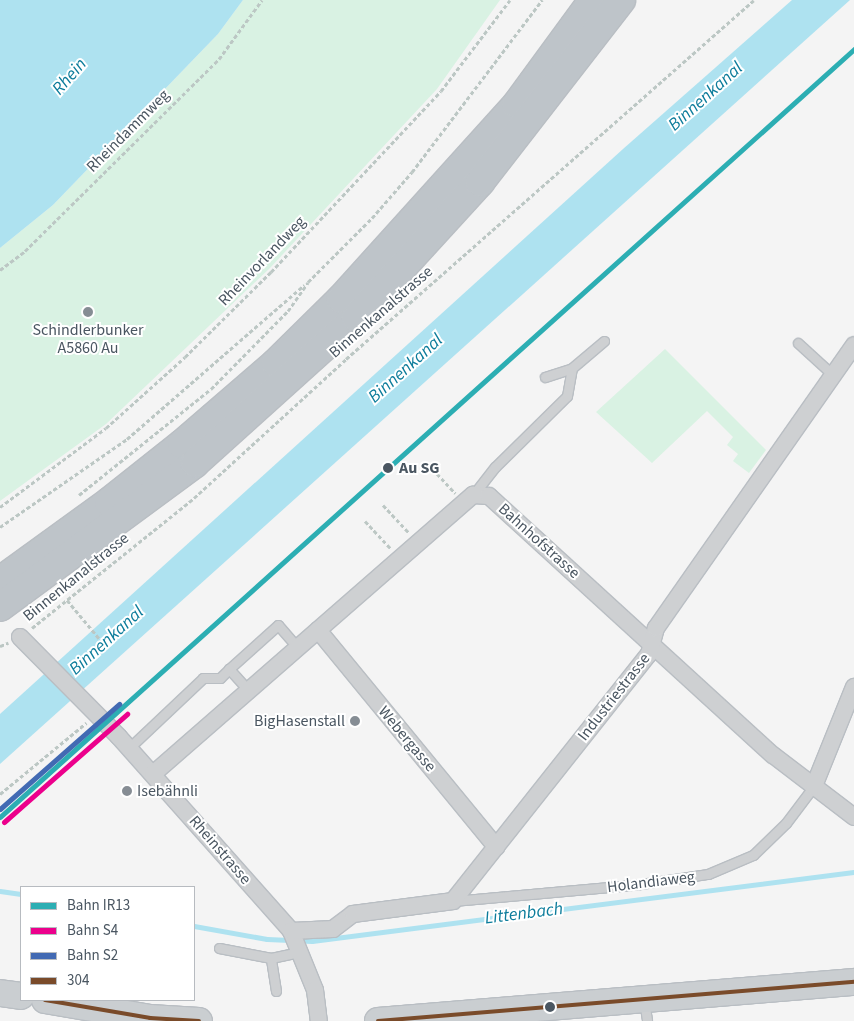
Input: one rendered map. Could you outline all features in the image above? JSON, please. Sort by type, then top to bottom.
[{"type":"highway","points":[[0,580],[109,502],[182,444],[308,331],[406,230],[511,110],[592,0]]},
{"type":"highway","points":[[0,607],[195,464],[356,318],[480,182],[621,0]]},
{"type":"main road","points":[[378,1021],[645,1011],[854,982]]},
{"type":"main road","points":[[0,993],[20,996]]},
{"type":"main road","points":[[49,1001],[103,1016],[199,1021]]},
{"type":"street","name":"Industriestrasse","points":[[453,901],[650,654],[656,628],[854,345]]},
{"type":"street","points":[[153,774],[418,544],[466,496]]},
{"type":"street","name":"Bahnhofstrasse","points":[[466,496],[489,496],[773,755],[854,817]]},
{"type":"street","name":"Webergasse","points":[[318,630],[496,847]]},
{"type":"street","name":"Rheinstrasse","points":[[26,643],[153,774],[291,932],[315,990],[319,1021]]},
{"type":"street","points":[[814,786],[854,687]]},
{"type":"street","points":[[291,932],[333,929],[353,914],[453,901]]},
{"type":"lane","points":[[546,377],[572,368],[604,341]]},
{"type":"lane","points":[[798,343],[833,375]]},
{"type":"lane","points":[[466,496],[567,396],[572,368]]},
{"type":"lane","points":[[129,748],[204,678],[220,678],[278,625],[298,648]]},
{"type":"lane","points":[[230,669],[249,690]]},
{"type":"lane","name":"Holandiaweg","points":[[453,901],[634,885],[708,874],[736,865],[753,855],[786,823],[814,786]]},
{"type":"lane","points":[[219,948],[271,958],[300,951]]},
{"type":"lane","points":[[271,958],[276,991]]},
{"type":"path","name":"Rheindammweg","points":[[0,270],[25,251],[219,59],[262,0]]},
{"type":"path","name":"Rheinvorlandweg","points":[[0,507],[106,428],[245,298],[441,91],[510,0]]},
{"type":"path","points":[[0,527],[127,439],[308,282],[372,218],[412,172],[542,0]]},
{"type":"path","name":"Binnenkanalstrasse","points":[[26,643],[67,600],[194,498],[346,359],[754,0]]},
{"type":"path","points":[[73,500],[210,389],[288,311],[308,282]]},
{"type":"path","points":[[428,464],[466,496]]},
{"type":"path","points":[[383,505],[418,544]]},
{"type":"path","points":[[365,521],[401,559]]},
{"type":"path","points":[[67,600],[102,643]]},
{"type":"path","points":[[0,794],[94,712]]},
{"type":"green space","points":[[243,0],[500,0],[437,89],[270,268],[106,424],[0,501],[0,248],[53,205],[218,34]]},
{"type":"green space","points":[[665,349],[766,450],[749,473],[733,461],[738,454],[727,445],[733,437],[707,411],[652,463],[596,412]]},
{"type":"water","name":"Rhein","points":[[0,0],[243,0],[218,34],[53,205],[0,248]]},
{"type":"water","name":"Binnenkanal","points":[[792,0],[850,0],[0,764],[0,714],[623,149]]},
{"type":"waterway","name":"Littenbach","points":[[195,926],[267,939],[312,941],[854,872]]},
{"type":"waterway","name":"Littenbach","points":[[0,891],[20,894]]},
{"type":"rail line","name":"IR13","points":[[0,817],[854,49]]},
{"type":"rail line","name":"S2","points":[[0,809],[119,704]]},
{"type":"rail line","name":"S4","points":[[4,822],[127,714]]},
{"type":"transit line","name":"304","points":[[378,1021],[854,982]]},
{"type":"transit line","name":"304","points":[[51,1001],[150,1018],[199,1021]]},
{"type":"place","name":"Schindlerbunker A5860 Au","points":[[88,312]]},
{"type":"place","name":"Au SG","points":[[388,468]]},
{"type":"place","name":"BigHasenstall","points":[[355,721]]},
{"type":"place","name":"Isebähnli","points":[[127,791]]}]
